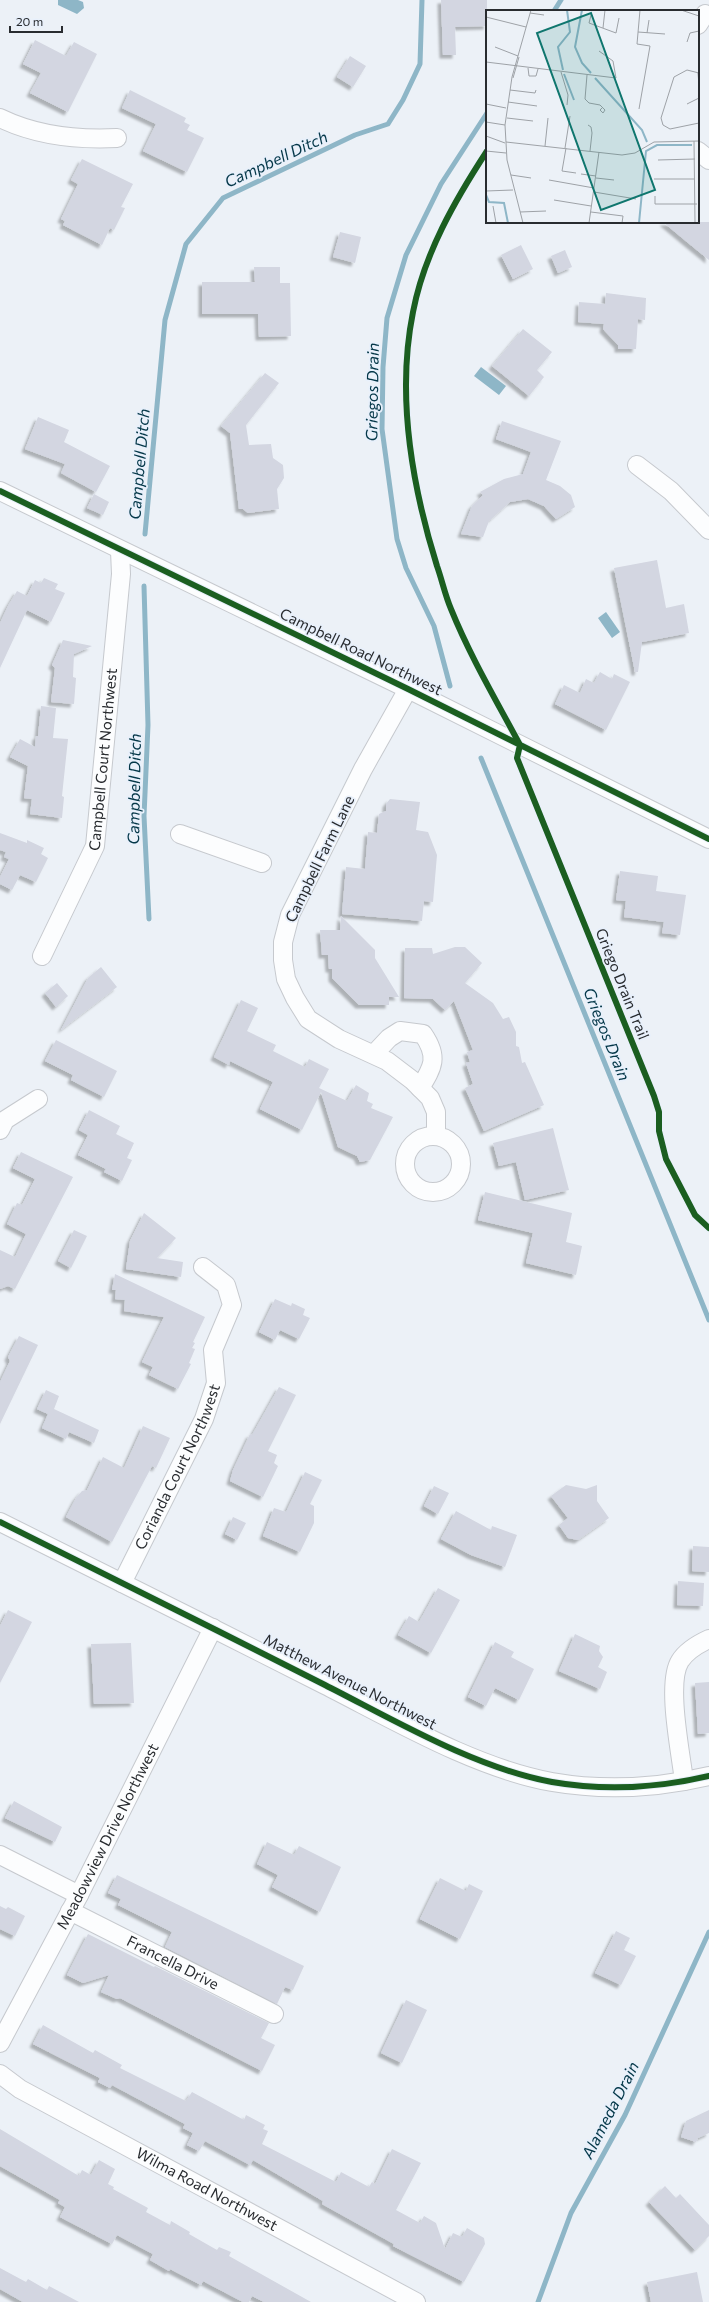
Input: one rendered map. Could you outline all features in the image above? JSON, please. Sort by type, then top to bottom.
[{"type":"street","points":[[0,118],[43,133],[86,140],[117,138]]},
{"type":"street","points":[[699,152],[709,160]]},
{"type":"street","points":[[637,465],[671,491],[709,530]]},
{"type":"street","name":"Campbell Road Northwest","points":[[0,491],[120,551],[408,689],[709,839]]},
{"type":"street","name":"Campbell Court Northwest","points":[[42,956],[95,846],[121,574],[120,551]]},
{"type":"street","name":"Campbell Farm Lane","points":[[408,689],[363,769],[306,882],[290,915],[283,942],[286,979],[295,998],[308,1019],[339,1039],[387,1061],[420,1088],[430,1098],[436,1112],[436,1136]]},
{"type":"street","points":[[180,834],[262,863]]},
{"type":"street","points":[[374,1054],[388,1038],[400,1031],[422,1034],[429,1044],[433,1056],[432,1069],[420,1088]]},
{"type":"street","points":[[0,1130],[5,1120],[38,1099]]},
{"type":"street","name":"Corianda Court Northwest","points":[[122,1583],[204,1419],[216,1383],[213,1350],[232,1305],[226,1285],[203,1267]]},
{"type":"street","name":"Matthew Avenue Northwest","points":[[0,1522],[407,1726],[476,1759],[512,1772],[552,1782],[628,1787],[684,1781],[709,1776]]},
{"type":"street","name":"Meadowview Drive Northwest","points":[[0,2043],[6,2019],[79,1896],[213,1628]]},
{"type":"street","points":[[684,1781],[675,1704],[675,1678],[680,1662],[694,1646],[709,1638]]},
{"type":"street","points":[[0,1855],[79,1896]]},
{"type":"street","name":"Francella Drive","points":[[70,1911],[274,2014]]},
{"type":"street","name":"Wilma Road Northwest","points":[[0,2074],[27,2093],[416,2302]]},
{"type":"water","points":[[58,0],[78,0],[83,2],[84,8],[77,14],[58,5]]},
{"type":"water","points":[[481,367],[506,386],[499,395],[474,376]]},
{"type":"water","points":[[606,612],[620,632],[612,638],[598,618]]},
{"type":"building","points":[[441,0],[487,0],[486,26],[455,27],[456,55],[443,55]]},
{"type":"building","points":[[35,40],[66,56],[74,42],[97,54],[68,112],[30,93],[41,73],[23,64]]},
{"type":"building","points":[[350,56],[366,66],[353,87],[337,77]]},
{"type":"building","points":[[130,90],[186,118],[184,122],[190,125],[187,130],[204,138],[187,172],[143,151],[156,124],[122,108]]},
{"type":"building","points":[[82,159],[133,184],[121,207],[125,208],[114,230],[110,228],[102,245],[63,225],[65,221],[61,219],[78,184],[71,180]]},
{"type":"building","points":[[709,222],[709,260],[664,223]]},
{"type":"building","points":[[340,232],[361,237],[355,263],[333,257]]},
{"type":"building","points":[[521,245],[533,269],[513,279],[501,255]]},
{"type":"building","points":[[565,250],[572,267],[558,273],[551,256]]},
{"type":"building","points":[[254,267],[280,267],[280,283],[290,283],[291,336],[259,337],[258,314],[202,314],[202,282],[255,282]]},
{"type":"building","points":[[606,293],[646,298],[645,320],[638,319],[636,349],[618,349],[618,345],[603,329],[604,324],[578,322],[579,302],[605,304]]},
{"type":"building","points":[[523,329],[552,352],[537,370],[544,377],[529,396],[492,366]]},
{"type":"building","points":[[265,373],[279,383],[246,425],[249,445],[271,444],[273,458],[283,465],[284,478],[277,489],[279,509],[248,513],[243,509],[239,509],[230,433],[221,426]]},
{"type":"building","points":[[38,417],[69,430],[64,442],[110,466],[96,492],[61,473],[65,464],[25,449]]},
{"type":"building","points":[[502,421],[561,441],[546,480],[560,486],[571,495],[575,507],[556,519],[544,506],[528,499],[510,502],[489,521],[483,537],[461,534],[472,506],[483,495],[480,492],[504,479],[523,474],[531,452],[496,439]]},
{"type":"building","points":[[94,494],[109,502],[103,515],[87,508]]},
{"type":"building","points":[[657,560],[666,608],[684,604],[689,633],[642,642],[638,672],[635,672],[614,568]]},
{"type":"building","points":[[44,578],[58,584],[55,589],[65,593],[51,622],[27,610],[0,668],[0,623],[8,606],[17,591],[27,596],[35,580],[41,583]]},
{"type":"building","points":[[63,640],[92,646],[74,654],[73,677],[76,678],[74,704],[51,702],[55,668],[52,665]]},
{"type":"building","points":[[600,672],[612,679],[614,674],[630,682],[606,730],[555,704],[564,685],[580,693],[586,679],[594,683]]},
{"type":"building","points":[[41,706],[56,708],[53,738],[68,739],[62,796],[64,797],[62,818],[30,814],[32,799],[24,798],[28,766],[10,757],[20,739],[35,747],[36,736],[38,736]]},
{"type":"building","points":[[390,799],[420,802],[416,830],[428,832],[437,855],[433,902],[424,901],[422,921],[342,914],[346,867],[365,869],[368,832],[377,833],[379,814],[386,811],[386,804]]},
{"type":"building","points":[[0,833],[27,843],[27,840],[44,848],[41,854],[48,858],[36,882],[20,875],[12,890],[0,884],[0,877],[9,859],[4,857],[6,852],[0,850]]},
{"type":"building","points":[[620,871],[658,876],[656,891],[686,895],[680,935],[662,933],[664,922],[624,917],[626,901],[616,900]]},
{"type":"building","points":[[341,916],[375,950],[375,958],[399,997],[389,997],[389,1005],[359,1005],[332,978],[332,969],[329,969],[328,955],[322,955],[320,930],[340,930]]},
{"type":"building","points":[[455,947],[465,947],[482,963],[465,983],[493,1003],[503,1019],[509,1017],[516,1032],[516,1046],[519,1047],[522,1063],[525,1062],[544,1105],[484,1131],[465,1088],[473,1084],[466,1063],[470,1062],[467,1052],[473,1050],[454,1001],[445,1010],[433,999],[404,998],[405,948],[432,948],[433,954]]},
{"type":"building","points":[[101,967],[117,987],[61,1030],[88,978]]},
{"type":"building","points":[[57,983],[68,996],[56,1007],[45,993]]},
{"type":"building","points":[[241,1000],[258,1008],[247,1031],[276,1045],[273,1051],[305,1067],[309,1059],[329,1069],[319,1088],[347,1101],[356,1085],[369,1093],[367,1101],[373,1104],[371,1108],[393,1117],[370,1160],[360,1162],[357,1156],[338,1147],[321,1092],[302,1130],[260,1109],[273,1082],[230,1061],[229,1065],[214,1057]]},
{"type":"building","points":[[56,1040],[117,1071],[104,1097],[71,1080],[73,1075],[45,1061]]},
{"type":"building","points":[[89,1110],[120,1126],[116,1134],[134,1143],[127,1158],[132,1160],[122,1181],[104,1172],[106,1169],[78,1155],[88,1135],[79,1130]]},
{"type":"building","points":[[553,1128],[569,1190],[525,1200],[516,1162],[499,1166],[493,1143]]},
{"type":"building","points":[[21,1152],[73,1177],[15,1289],[8,1286],[0,1289],[0,1250],[15,1257],[26,1234],[7,1224],[17,1203],[22,1205],[35,1179],[13,1168]]},
{"type":"building","points":[[485,1192],[572,1213],[566,1242],[582,1246],[576,1275],[526,1263],[533,1233],[478,1220]]},
{"type":"building","points":[[144,1213],[176,1238],[157,1258],[183,1262],[181,1277],[126,1269],[130,1241]]},
{"type":"building","points":[[74,1230],[87,1236],[71,1268],[58,1261]]},
{"type":"building","points":[[115,1274],[205,1317],[193,1342],[195,1343],[192,1348],[195,1349],[189,1363],[191,1364],[178,1389],[149,1375],[153,1367],[142,1362],[164,1317],[124,1311],[125,1300],[115,1299],[116,1290],[112,1290]]},
{"type":"building","points":[[275,1299],[291,1306],[292,1303],[305,1309],[303,1315],[310,1318],[299,1339],[280,1330],[275,1340],[259,1332]]},
{"type":"building","points":[[19,1336],[38,1345],[0,1424],[0,1382],[10,1361],[8,1357]]},
{"type":"building","points":[[279,1387],[296,1395],[268,1451],[277,1455],[274,1463],[278,1466],[263,1497],[230,1481],[233,1470],[250,1434],[252,1435]]},
{"type":"building","points":[[46,1390],[59,1396],[54,1409],[99,1430],[94,1443],[69,1432],[66,1439],[42,1428],[48,1414],[37,1409]]},
{"type":"building","points":[[143,1426],[170,1438],[156,1468],[152,1466],[112,1542],[66,1517],[76,1498],[82,1491],[87,1490],[103,1457],[124,1468]]},
{"type":"building","points":[[305,1472],[322,1480],[310,1504],[314,1506],[314,1523],[300,1552],[263,1536],[274,1508],[286,1512]]},
{"type":"building","points":[[566,1485],[586,1489],[597,1485],[597,1501],[609,1518],[578,1540],[568,1538],[559,1525],[568,1518],[551,1496]]},
{"type":"building","points":[[434,1486],[449,1493],[438,1514],[424,1506]]},
{"type":"building","points":[[456,1511],[491,1530],[492,1526],[517,1535],[505,1567],[471,1555],[441,1539]]},
{"type":"building","points":[[233,1517],[246,1523],[237,1540],[225,1534]]},
{"type":"building","points":[[693,1546],[709,1547],[709,1572],[692,1571]]},
{"type":"building","points":[[678,1581],[704,1583],[703,1606],[677,1605]]},
{"type":"building","points":[[438,1588],[460,1600],[431,1653],[398,1635],[409,1616],[419,1622]]},
{"type":"building","points":[[8,1610],[32,1622],[0,1683],[0,1626]]},
{"type":"building","points":[[575,1634],[600,1646],[599,1651],[603,1657],[598,1667],[607,1672],[600,1689],[559,1671]]},
{"type":"building","points":[[495,1642],[514,1652],[511,1657],[534,1669],[519,1700],[495,1688],[486,1706],[468,1697]]},
{"type":"building","points":[[131,1643],[134,1703],[94,1704],[91,1644]]},
{"type":"building","points":[[709,1682],[709,1733],[698,1734],[695,1683]]},
{"type":"building","points":[[14,1801],[62,1827],[55,1842],[5,1818]]},
{"type":"building","points":[[267,1842],[294,1855],[299,1846],[341,1867],[320,1912],[272,1887],[278,1875],[257,1864]]},
{"type":"building","points":[[117,1875],[304,1966],[293,1990],[285,1987],[277,2004],[165,1947],[172,1932],[118,1905],[121,1899],[108,1893]]},
{"type":"building","points":[[440,1878],[466,1891],[469,1884],[483,1891],[460,1939],[420,1919]]},
{"type":"building","points":[[0,1906],[6,1909],[8,1907],[25,1916],[15,1936],[0,1929]]},
{"type":"building","points":[[616,1931],[630,1938],[624,1950],[636,1956],[621,1985],[595,1973]]},
{"type":"building","points":[[88,1934],[269,2023],[261,2038],[275,2045],[262,2071],[120,1998],[117,1999],[101,1992],[109,1975],[83,1983],[67,1975]]},
{"type":"building","points":[[406,2000],[427,2010],[402,2063],[381,2053]]},
{"type":"building","points":[[43,2025],[93,2053],[95,2050],[122,2065],[120,2068],[186,2101],[192,2092],[244,2120],[246,2115],[265,2125],[263,2129],[268,2131],[262,2144],[336,2182],[341,2172],[369,2187],[372,2182],[375,2184],[392,2149],[421,2163],[396,2210],[420,2223],[424,2216],[436,2223],[445,2249],[453,2233],[462,2237],[467,2228],[484,2238],[485,2244],[464,2282],[393,2246],[394,2244],[322,2204],[323,2201],[253,2160],[250,2165],[205,2141],[199,2151],[187,2145],[193,2133],[183,2128],[185,2124],[112,2085],[110,2088],[98,2082],[100,2078],[33,2044]]},
{"type":"building","points":[[709,2110],[709,2133],[698,2138],[696,2142],[681,2137],[686,2121]]},
{"type":"building","points":[[0,2129],[79,2176],[82,2170],[91,2175],[99,2160],[115,2169],[108,2184],[114,2187],[113,2189],[148,2208],[146,2212],[170,2225],[171,2221],[190,2232],[189,2234],[217,2250],[219,2247],[231,2252],[229,2256],[311,2302],[264,2302],[252,2296],[249,2302],[243,2302],[203,2281],[201,2285],[170,2269],[169,2271],[150,2260],[153,2254],[117,2235],[112,2244],[60,2217],[65,2207],[58,2203],[60,2200],[0,2166]]},
{"type":"building","points":[[665,2186],[676,2198],[680,2194],[709,2225],[709,2236],[695,2250],[649,2202]]},
{"type":"building","points":[[0,2268],[26,2282],[28,2279],[47,2290],[49,2286],[79,2302],[23,2302],[0,2289]]},
{"type":"building","points":[[697,2272],[703,2302],[651,2302],[647,2282]]},
{"type":"waterway","name":"Campbell Ditch","points":[[145,534],[165,320],[186,244],[223,198],[355,135],[388,124],[403,100],[420,64],[422,0]]},
{"type":"waterway","name":"Griegos Drain","points":[[555,10],[561,0]]},
{"type":"waterway","name":"Griegos Drain","points":[[450,686],[434,626],[406,568],[397,539],[382,429],[383,367],[387,318],[406,255],[441,184],[486,115]]},
{"type":"waterway","name":"Campbell Ditch","points":[[144,586],[148,725],[144,816],[149,919]]},
{"type":"waterway","name":"Griegos Drain","points":[[481,758],[709,1320]]},
{"type":"waterway","name":"Alameda Drain","points":[[538,2302],[571,2213],[625,2115],[709,1932]]},
{"type":"cycle path","name":"Griego Drain Trail","points":[[486,153],[463,189],[442,228],[425,269],[413,312],[408,344],[406,376],[407,408],[409,440],[420,504],[428,536],[449,604],[475,661],[520,745],[517,758],[654,1096],[659,1112],[659,1131],[666,1159],[695,1215],[709,1228]]},
{"type":"cycle path","points":[[0,491],[408,689],[709,839]]},
{"type":"cycle path","points":[[0,1522],[407,1727],[494,1766],[552,1782],[591,1787],[651,1786],[709,1776]]}]
